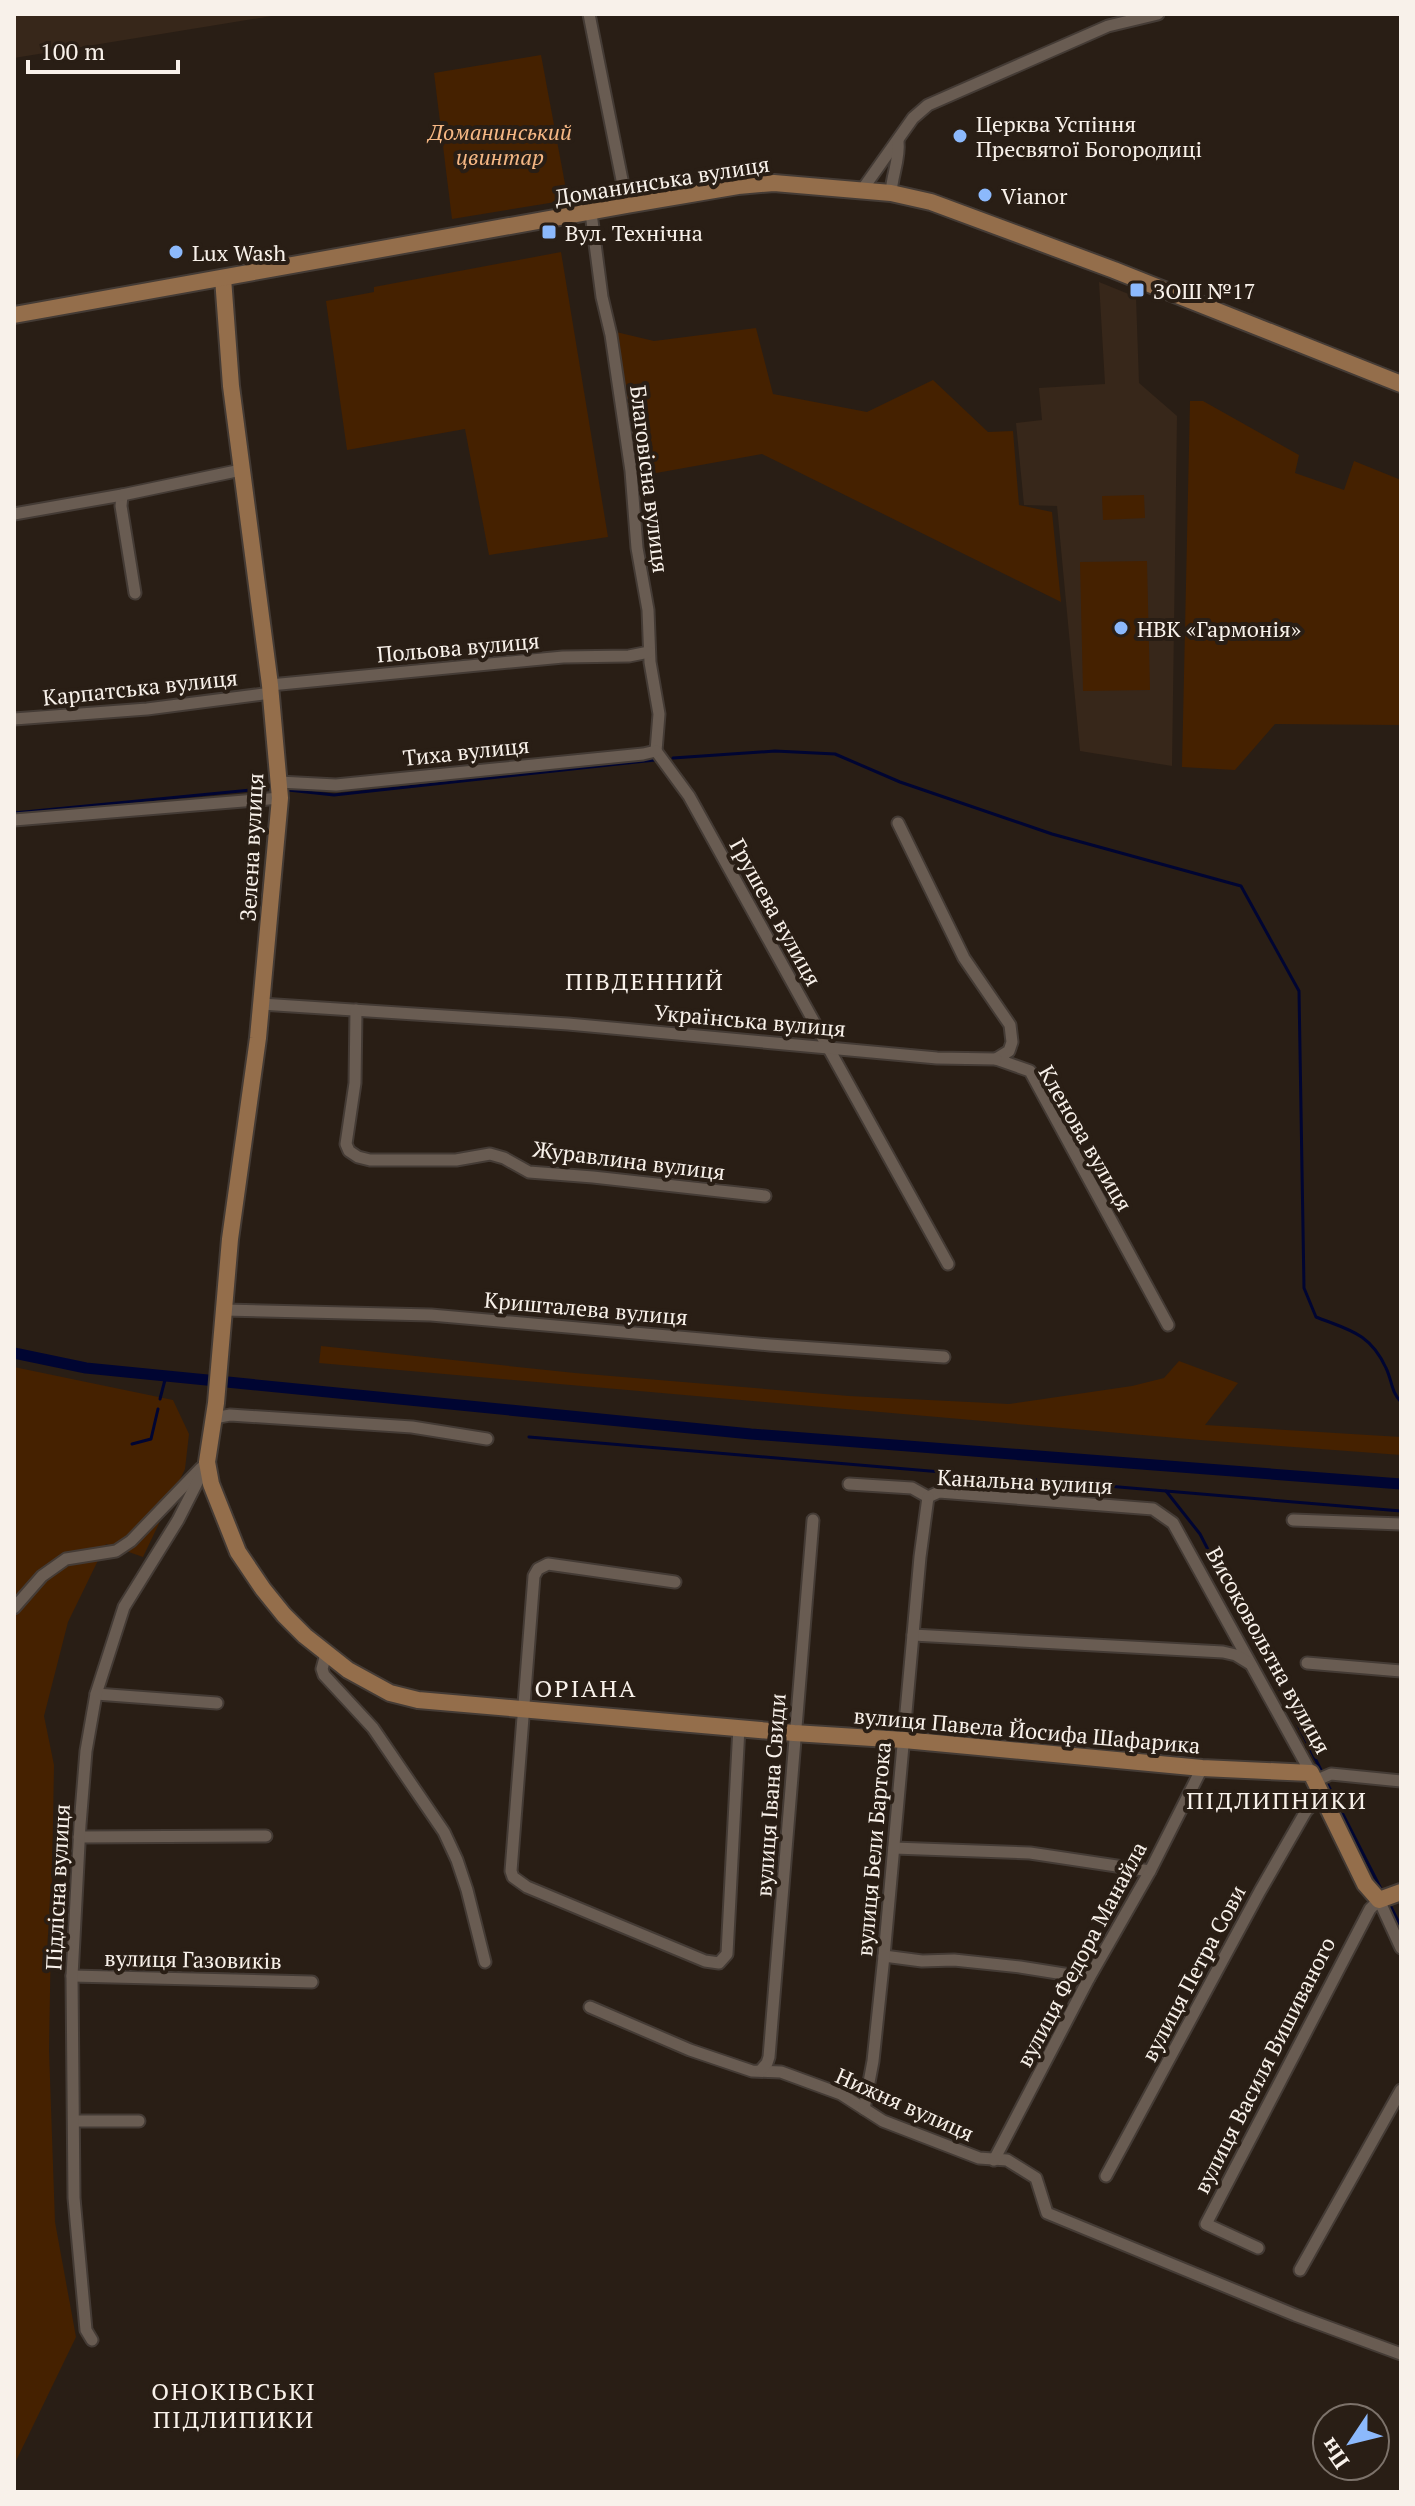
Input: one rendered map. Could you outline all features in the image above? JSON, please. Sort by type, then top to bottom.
[{"type":"street","points":[[589,14],[627,205]]},
{"type":"street","points":[[862,190],[913,118],[936,101],[1108,26],[1158,14]]},
{"type":"street","points":[[891,193],[899,154],[898,141]]},
{"type":"street","name":"Доманинська вулиця","points":[[14,315],[627,205],[766,183],[813,184],[891,193],[966,213],[1401,384]]},
{"type":"street","name":"Благовісна вулиця","points":[[591,213],[632,478],[637,548],[659,714],[656,751]]},
{"type":"street","name":"Зелена вулиця","points":[[207,1462],[215,1411],[230,1239],[261,1004],[279,790],[270,689],[231,386],[223,278]]},
{"type":"street","points":[[14,514],[241,470]]},
{"type":"street","points":[[122,495],[121,506],[135,593]]},
{"type":"street","name":"Польова вулиця","points":[[270,689],[563,657],[629,656],[649,652]]},
{"type":"street","name":"Карпатська вулиця","points":[[14,719],[147,709],[270,689]]},
{"type":"street","name":"Тиха вулиця","points":[[14,820],[656,751]]},
{"type":"street","name":"Грушева вулиця","points":[[656,751],[689,796],[948,1264]]},
{"type":"street","points":[[898,823],[964,958],[1010,1025],[1012,1042],[1009,1051],[996,1059]]},
{"type":"street","name":"Українська вулиця","points":[[261,1004],[568,1024],[937,1058],[996,1059]]},
{"type":"street","name":"Журавлина вулиця","points":[[356,1010],[355,1083],[346,1144],[349,1151],[358,1157],[383,1161],[456,1160],[490,1154],[529,1172],[765,1196]]},
{"type":"street","name":"Кленова вулиця","points":[[996,1059],[1030,1071],[1168,1325]]},
{"type":"street","name":"Кришталева вулиця","points":[[224,1310],[431,1315],[944,1357]]},
{"type":"street","points":[[215,1411],[230,1415],[412,1427],[487,1439]]},
{"type":"street","points":[[14,1608],[42,1576],[66,1559],[116,1551],[131,1541],[207,1462]]},
{"type":"street","name":"вулиця Павела Йосифа Шафарика","points":[[207,1462],[219,1506],[247,1567],[284,1615],[326,1654],[369,1684],[390,1693],[418,1700],[904,1740],[1202,1768],[1316,1783],[1331,1774],[1401,1781]]},
{"type":"street","name":"Підлісна вулиця","points":[[92,2340],[86,2330],[74,2198],[72,1976],[86,1751],[96,1694],[124,1607],[178,1520],[207,1462]]},
{"type":"street","name":"Канальна вулиця","points":[[849,1484],[912,1488],[928,1497],[939,1492],[1153,1509]]},
{"type":"street","name":"вулиця Бели Бартока","points":[[864,2109],[873,2061],[884,1956],[928,1497]]},
{"type":"street","name":"Високовольтна вулиця","points":[[1153,1509],[1173,1523],[1316,1783],[1365,1884],[1379,1900],[1401,1948]]},
{"type":"street","name":"вулиця Івана Свиди","points":[[761,2070],[769,2057],[813,1520]]},
{"type":"street","points":[[1293,1520],[1401,1524]]},
{"type":"street","points":[[675,1582],[548,1564],[538,1569],[534,1576],[511,1871],[513,1877],[527,1887],[713,1964],[724,1960],[727,1954],[739,1727]]},
{"type":"street","points":[[913,1635],[1223,1652],[1236,1655],[1251,1665]]},
{"type":"street","points":[[326,1654],[322,1669],[324,1675],[373,1728],[452,1847],[467,1890],[485,1962]]},
{"type":"street","points":[[1307,1663],[1401,1671]]},
{"type":"street","points":[[96,1694],[217,1703]]},
{"type":"street","name":"вулиця Федора Манайла","points":[[994,2160],[1202,1768]]},
{"type":"street","name":"вулиця Петра Сови","points":[[1106,2176],[1310,1805],[1316,1783]]},
{"type":"street","points":[[79,1837],[266,1836]]},
{"type":"street","points":[[894,1848],[1030,1853],[1150,1871]]},
{"type":"street","points":[[1379,1900],[1401,1892]]},
{"type":"street","name":"вулиця Василя Вишиваного","points":[[1258,2248],[1206,2224],[1370,1909],[1379,1900]]},
{"type":"street","points":[[884,1956],[1020,1967],[1089,1978]]},
{"type":"street","name":"вулиця Газовиків","points":[[72,1976],[312,1982]]},
{"type":"street","name":"Нижня вулиця","points":[[590,2007],[690,2050],[752,2071],[781,2072],[841,2094],[883,2121],[979,2158],[1007,2160],[1036,2178],[1047,2213],[1295,2315],[1401,2354]]},
{"type":"street","points":[[1300,2270],[1401,2090]]},
{"type":"street","points":[[74,2121],[139,2121]]},
{"type":"shaded area","points":[[14,14],[284,14],[14,58]]},
{"type":"shaded area","name":"НВК «Гармонія»","points":[[1099,282],[1136,297],[1139,383],[1177,416],[1172,766],[1080,751],[1057,506],[1024,505],[1016,423],[1042,420],[1039,388],[1105,384]]},
{"type":"green space","name":"Доманинський цвинтар","points":[[541,55],[568,200],[452,219],[434,73]]},
{"type":"green space","points":[[561,252],[608,537],[489,555],[465,429],[347,450],[326,301],[374,292],[374,287]]},
{"type":"green space","points":[[756,328],[773,394],[867,412],[933,380],[988,432],[1013,431],[1019,505],[1052,512],[1061,602],[762,454],[634,477],[616,332],[654,341]]},
{"type":"green space","points":[[1190,401],[1203,401],[1299,455],[1295,473],[1344,490],[1354,461],[1401,480],[1401,725],[1275,724],[1235,770],[1182,767]]},
{"type":"green space","points":[[1144,495],[1145,518],[1103,520],[1102,496]]},
{"type":"green space","points":[[1147,561],[1150,690],[1083,691],[1080,562]]},
{"type":"green space","points":[[321,1346],[575,1373],[849,1396],[1009,1404],[1132,1386],[1164,1378],[1179,1361],[1238,1383],[1205,1425],[1401,1437],[1401,1455],[319,1363]]},
{"type":"green space","points":[[14,1367],[173,1400],[189,1434],[185,1469],[143,1557],[106,1544],[68,1622],[44,1716],[54,1765],[49,2050],[55,2222],[76,2337],[14,2465]]},
{"type":"waterway","points":[[673,758],[775,751],[835,754],[900,782],[1052,834],[1241,886],[1299,991],[1304,1288],[1316,1317],[1357,1334],[1373,1347],[1401,1402]]},
{"type":"waterway","points":[[288,790],[334,795],[655,760]]},
{"type":"waterway","points":[[14,813],[271,788]]},
{"type":"waterway","points":[[14,1353],[86,1368],[751,1434],[1401,1484]]},
{"type":"waterway","points":[[160,1399],[166,1376]]},
{"type":"waterway","points":[[132,1444],[151,1439],[158,1409]]},
{"type":"waterway","points":[[529,1437],[1401,1511]]},
{"type":"waterway","points":[[1166,1491],[1200,1534],[1321,1770]]},
{"type":"waterway","points":[[1328,1785],[1381,1889]]},
{"type":"waterway","points":[[1390,1905],[1401,1927]]},
{"type":"place","name":"Церква Успіння Пресвятої Богородиці","points":[[960,136]]},
{"type":"place","name":"Vianor","points":[[985,195]]},
{"type":"place","name":"Вул. Технічна","points":[[549,232]]},
{"type":"place","name":"Lux Wash","points":[[176,252]]},
{"type":"place","name":"ЗОШ №17","points":[[1137,290]]},
{"type":"place","name":"НВК «Гармонія»","points":[[1121,628]]},
{"type":"district","name":"ПІВДЕННИЙ","points":[[645,981]]},
{"type":"district","name":"ОРІАНА","points":[[586,1688]]},
{"type":"district","name":"ПІДЛИПНИКИ","points":[[1277,1800]]},
{"type":"district","name":"ОНОКІВСЬКІ ПІДЛИПИКИ","points":[[234,2405]]}]
